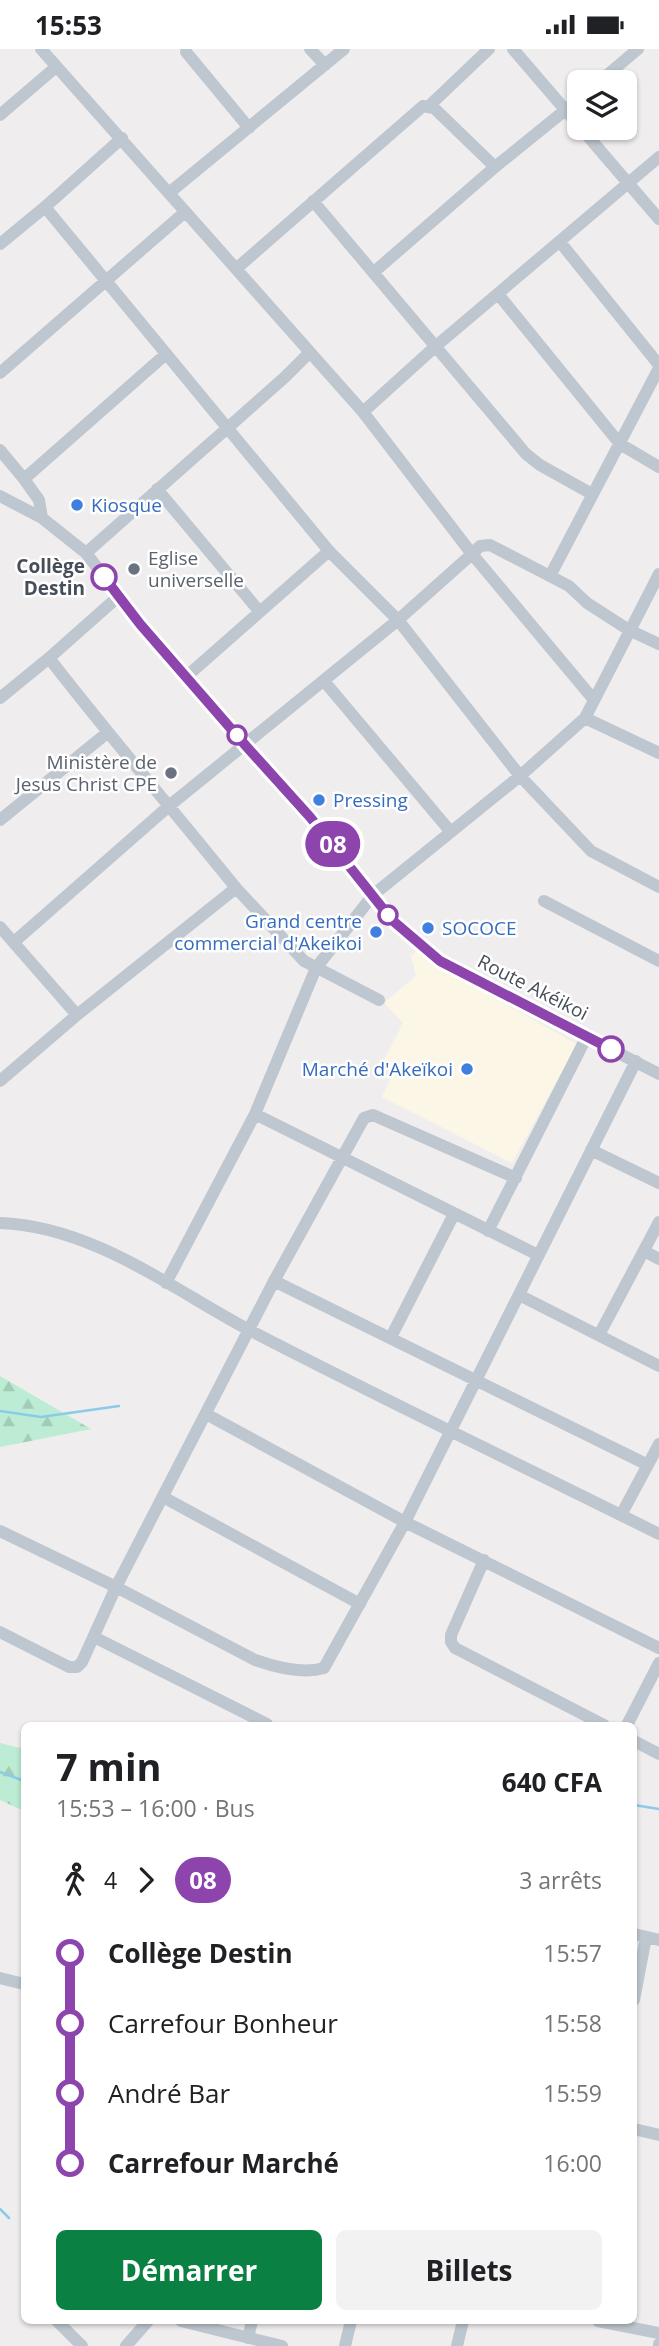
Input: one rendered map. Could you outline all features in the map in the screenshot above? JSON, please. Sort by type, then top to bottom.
[{"type":"street","points":[[41,49],[363,412],[472,554],[594,700]]},
{"type":"street","points":[[310,49],[325,65]]},
{"type":"street","points":[[169,193],[344,49]]},
{"type":"street","points":[[429,106],[489,49]]},
{"type":"street","points":[[513,49],[659,219]]},
{"type":"street","points":[[613,70],[638,49]]},
{"type":"street","points":[[186,52],[250,128]]},
{"type":"street","points":[[0,115],[56,67]]},
{"type":"street","points":[[237,268],[423,106],[429,106],[495,167]]},
{"type":"street","points":[[374,272],[495,167],[565,111]]},
{"type":"street","points":[[0,244],[46,207],[122,138]]},
{"type":"street","points":[[363,412],[436,346],[659,157]]},
{"type":"street","points":[[313,201],[526,454],[540,465],[592,494]]},
{"type":"street","points":[[46,207],[329,551],[398,620],[520,776],[586,847],[659,887]]},
{"type":"street","points":[[0,373],[186,212]]},
{"type":"street","points":[[550,576],[659,366],[560,242]]},
{"type":"street","points":[[498,294],[620,444],[659,467]]},
{"type":"street","points":[[86,553],[309,353]]},
{"type":"street","points":[[24,479],[166,354]]},
{"type":"street","points":[[0,450],[39,500],[42,518]]},
{"type":"street","points":[[157,489],[259,611]]},
{"type":"street","name":"Route Akéikoi","points":[[0,496],[42,518],[86,553],[140,624],[310,817],[392,920],[440,961],[659,1074]]},
{"type":"street","points":[[14,942],[169,806],[398,620],[480,546],[490,545],[569,586],[587,603],[629,630],[659,644]]},
{"type":"street","points":[[187,676],[329,551]]},
{"type":"street","points":[[166,1283],[255,1114],[316,968],[373,895],[520,776],[585,718],[659,574]]},
{"type":"street","points":[[0,698],[119,596]]},
{"type":"street","points":[[49,658],[107,733],[236,888],[304,961],[379,1000]]},
{"type":"street","points":[[324,681],[450,831]]},
{"type":"street","points":[[585,718],[659,753]]},
{"type":"street","points":[[0,820],[107,733]]},
{"type":"street","points":[[1,1079],[236,888]]},
{"type":"street","points":[[544,901],[659,961]]},
{"type":"street","points":[[0,926],[77,1015]]},
{"type":"street","points":[[488,1231],[587,1036]]},
{"type":"street","points":[[0,1531],[116,1587],[255,1660],[269,1665],[309,1670],[324,1668],[405,1522],[636,1061]]},
{"type":"street","points":[[255,1114],[538,1255]]},
{"type":"street","points":[[0,1632],[69,1667],[76,1667],[82,1662],[116,1587],[274,1281],[364,1118],[373,1115],[516,1178]]},
{"type":"street","points":[[591,1150],[659,1184]]},
{"type":"street","points":[[391,1337],[454,1214]]},
{"type":"street","points":[[599,1335],[659,1222]]},
{"type":"street","points":[[0,1223],[37,1226],[82,1239],[249,1330],[659,1534]]},
{"type":"street","points":[[644,1251],[659,1259]]},
{"type":"street","points":[[274,1281],[648,1465]]},
{"type":"street","points":[[519,1295],[659,1366]]},
{"type":"street","points":[[206,1414],[405,1522],[659,1648]]},
{"type":"street","points":[[621,1515],[659,1444]]},
{"type":"street","points":[[163,1497],[360,1604]]},
{"type":"street","points":[[484,1560],[452,1635],[451,1642],[455,1649],[598,1722]]},
{"type":"street","points":[[94,1636],[263,1722]]},
{"type":"street","points":[[629,1722],[659,1663]]},
{"type":"street","points":[[637,1742],[659,1753]]},
{"type":"street","points":[[637,1984],[646,1937]]},
{"type":"street","points":[[0,1978],[21,1983]]},
{"type":"street","points":[[637,2130],[659,2135]]},
{"type":"street","points":[[60,2324],[82,2346]]},
{"type":"street","points":[[126,2346],[145,2324]]},
{"type":"street","points":[[193,2324],[282,2346]]},
{"type":"street","points":[[248,2338],[251,2324]]},
{"type":"street","points":[[345,2346],[350,2324]]},
{"type":"street","points":[[457,2346],[462,2324]]},
{"type":"street","points":[[613,2324],[659,2333]]},
{"type":"shaded area","points":[[420,946],[433,964],[577,1044],[512,1163],[382,1097],[394,1071],[381,1066],[403,1023],[384,1003],[416,976],[411,957]]},
{"type":"green space","points":[[0,1376],[91,1429],[0,1447]]},
{"type":"green space","points":[[0,1743],[21,1748],[21,1810],[0,1800]]},
{"type":"waterway","points":[[0,1411],[41,1417],[119,1406]]},
{"type":"waterway","points":[[0,1772],[21,1780]]},
{"type":"waterway","points":[[637,1805],[659,1809]]},
{"type":"waterway","points":[[0,2209],[9,2218]]},
{"type":"bus line","name":"08","points":[[104,577],[140,624],[310,817],[392,920],[440,961],[611,1049]]},
{"type":"place","name":"Kiosque","points":[[77,505]]},
{"type":"place","name":"Eglise universelle","points":[[134,569]]},
{"type":"place","name":"Collège Destin","points":[[104,577]]},
{"type":"place","name":"Ministère de Jesus Christ CPE","points":[[171,773]]},
{"type":"place","name":"Pressing","points":[[319,800]]},
{"type":"place","name":"SOCOCE","points":[[428,928]]},
{"type":"place","name":"Grand centre commercial d'Akeikoi","points":[[376,932]]},
{"type":"place","name":"Marché d'Akeïkoi","points":[[467,1069]]}]
